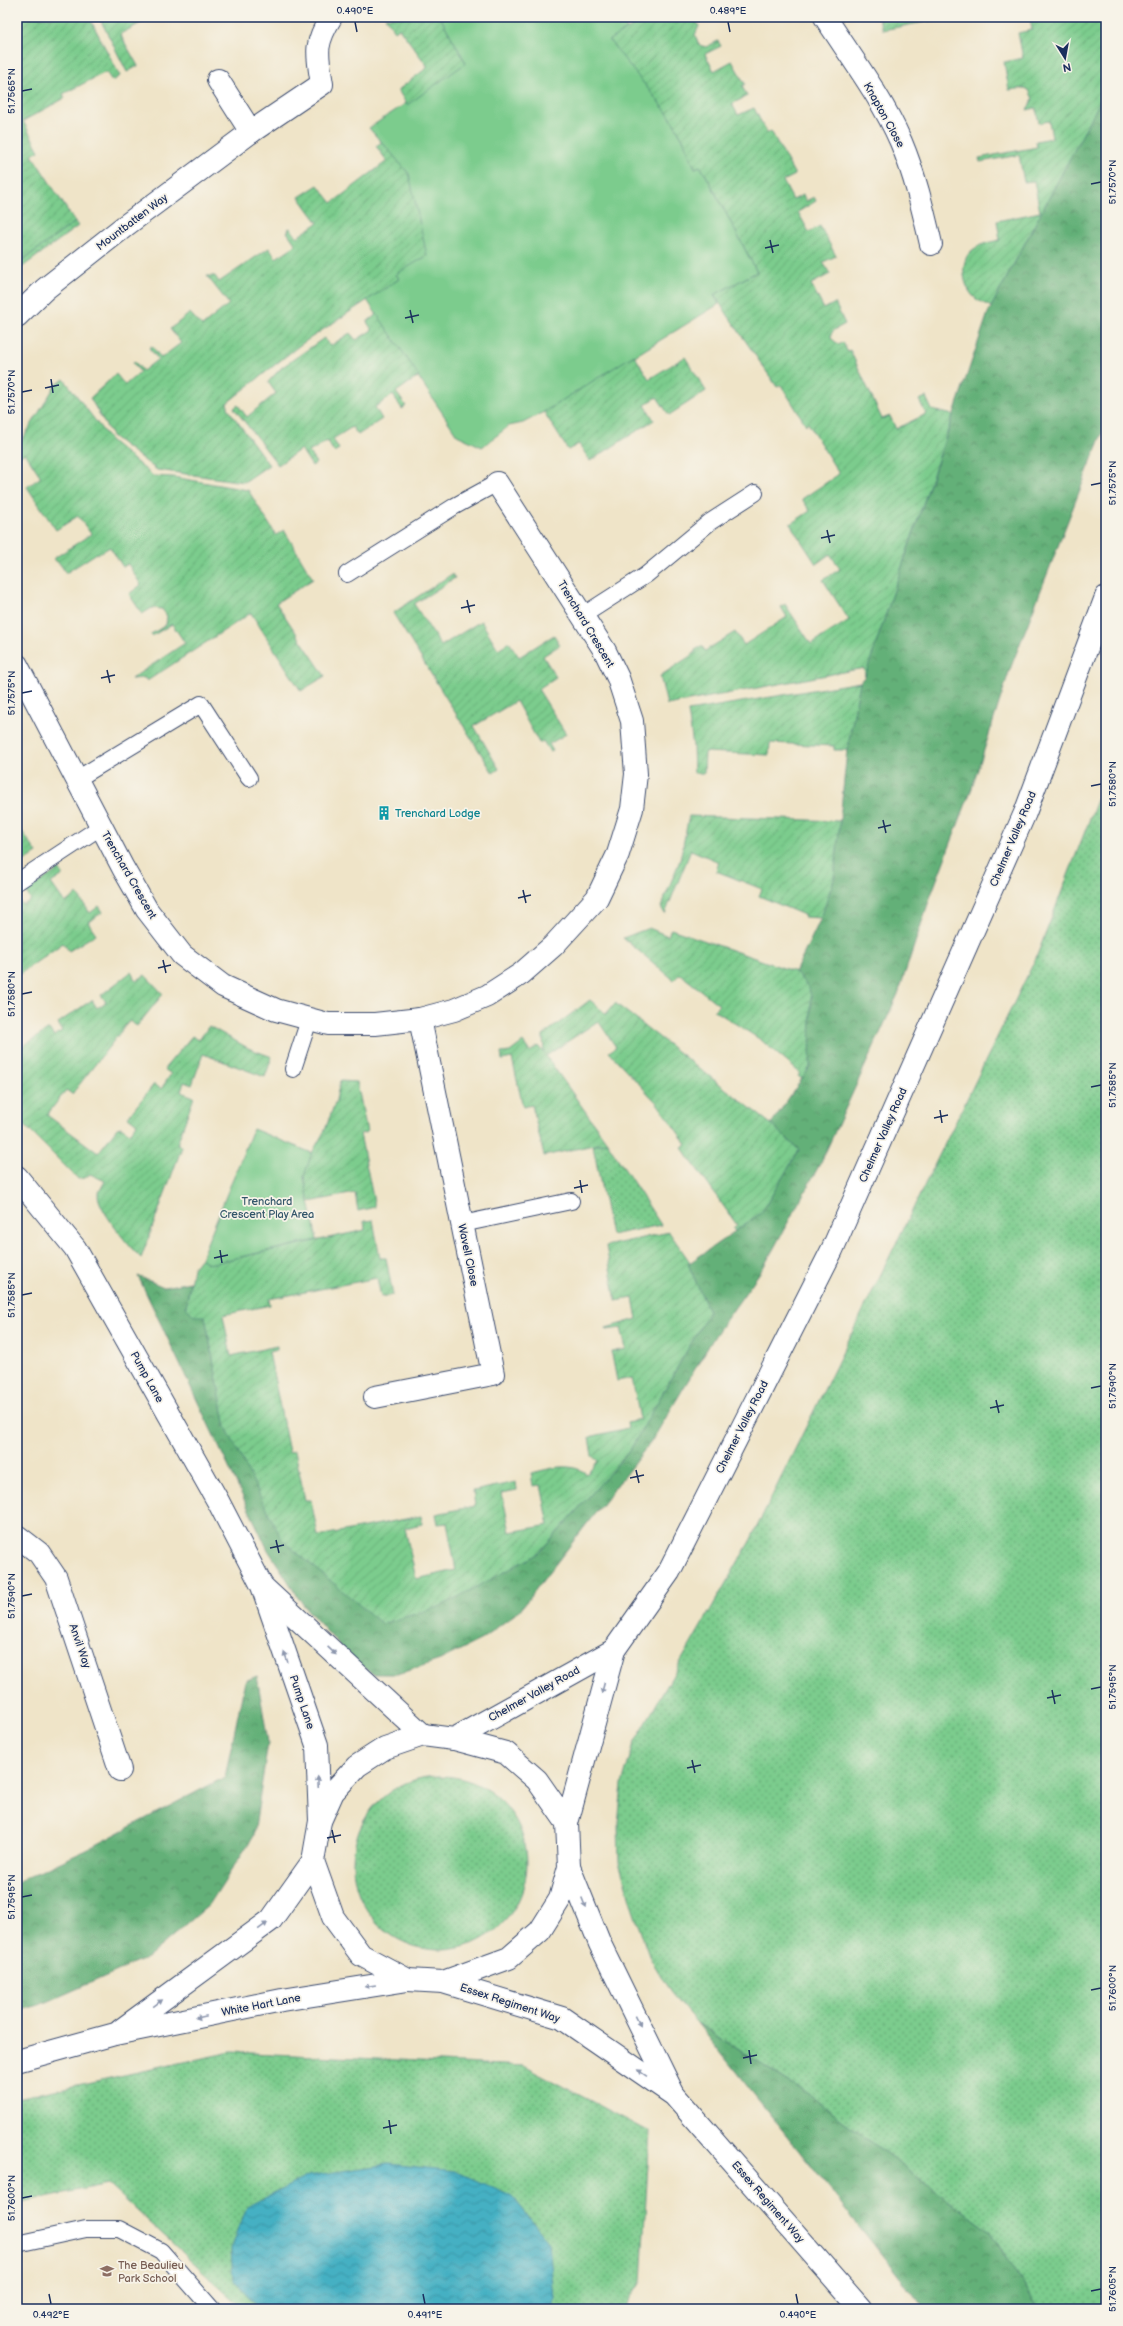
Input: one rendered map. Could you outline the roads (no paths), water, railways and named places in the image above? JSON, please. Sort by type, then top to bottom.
[{"type":"street","name":"Mountbatten Way","points":[[17,316],[63,274],[251,132],[322,84],[316,53],[321,34],[331,17]]},
{"type":"street","name":"Knapton Close","points":[[825,17],[881,104],[901,141],[916,182],[931,244]]},
{"type":"street","points":[[218,80],[251,132]]},
{"type":"street","name":"Trenchard Crescent","points":[[17,665],[147,910],[182,955],[223,986],[276,1010],[328,1024],[375,1024],[420,1019],[454,1010],[488,996],[521,974],[553,946],[597,898],[618,854],[632,809],[636,774],[632,722],[618,678],[605,652],[497,483]]},
{"type":"street","name":"Chelmer Valley Road","points":[[567,1822],[614,1650],[668,1572],[832,1250],[1025,813],[1106,597]]},
{"type":"street","name":"Wavell Close","points":[[375,1398],[493,1374],[420,1019]]},
{"type":"street","name":"Pump Lane","points":[[17,1177],[75,1248],[218,1503],[262,1586],[317,1745],[320,1821]]},
{"type":"street","name":"Anvil Way","points":[[17,1536],[39,1553],[56,1578],[120,1770]]},
{"type":"street","name":"Pump Lane","points":[[262,1586],[423,1735]]},
{"type":"street","name":"Chelmer Valley Road","points":[[454,1739],[614,1650]]},
{"type":"street","points":[[423,1735],[454,1739],[506,1753],[537,1780],[567,1822],[570,1867],[560,1899],[540,1931],[510,1958],[443,1982],[408,1980],[361,1955],[333,1917],[313,1861],[320,1821],[333,1792],[357,1766],[385,1748],[423,1735]]},
{"type":"street","name":"White Hart Lane","points":[[115,2034],[271,1920],[313,1861]]},
{"type":"street","name":"Essex Regiment Way","points":[[570,1867],[600,1944],[674,2095]]},
{"type":"street","name":"White Hart Lane","points":[[17,2061],[115,2034],[282,2000],[408,1980]]},
{"type":"street","name":"Essex Regiment Way","points":[[443,1982],[562,2018],[674,2095],[861,2309]]},
{"type":"lane","points":[[347,574],[455,506],[497,483]]},
{"type":"lane","points":[[582,616],[646,576],[710,522],[755,493]]},
{"type":"lane","points":[[77,779],[201,704],[249,778]]},
{"type":"lane","points":[[17,882],[102,826]]},
{"type":"lane","points":[[293,1069],[309,1020]]},
{"type":"lane","points":[[462,1224],[572,1201]]},
{"type":"lane","points":[[17,2244],[86,2229],[119,2229],[161,2251],[212,2309]]},
{"type":"water","points":[[389,2164],[455,2171],[513,2197],[549,2243],[554,2299],[552,2309],[261,2309],[233,2280],[231,2249],[247,2207],[308,2176]]},
{"type":"place","name":"Trenchard Lodge","points":[[384,813]]},
{"type":"place","name":"The Beaulieu Park School","points":[[107,2271]]},
{"type":"park label","name":"Trenchard Crescent Play Area","points":[[267,1207]]}]
